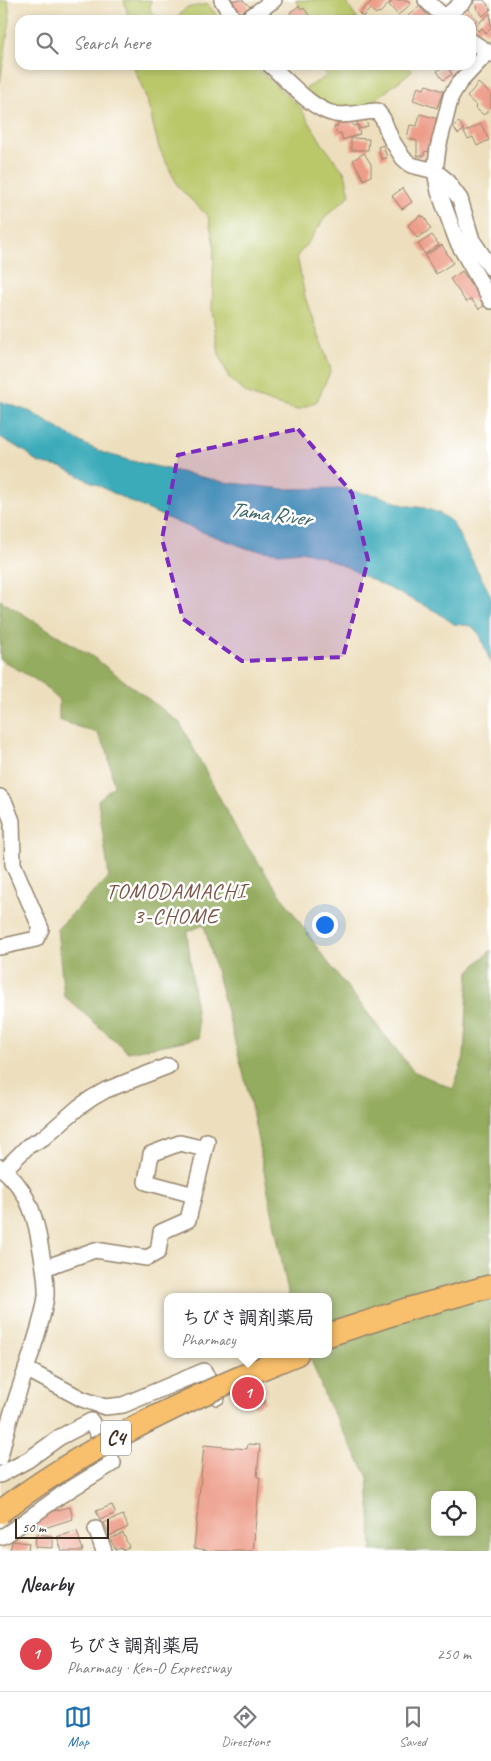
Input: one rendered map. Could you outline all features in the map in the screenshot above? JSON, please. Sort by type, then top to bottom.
[{"type":"highway","points":[[332,1334],[408,1308],[491,1286]]},
{"type":"highway","points":[[332,1342],[491,1294]]},
{"type":"highway","name":"C4","points":[[0,1494],[140,1416],[191,1391],[267,1358]]},
{"type":"highway","name":"C4","points":[[0,1512],[50,1477],[143,1423],[194,1398],[288,1358]]},
{"type":"street","points":[[222,0],[231,15]]},
{"type":"street","points":[[253,15],[274,0]]},
{"type":"street","points":[[426,0],[442,15]]},
{"type":"street","points":[[450,15],[465,0]]},
{"type":"street","points":[[476,45],[489,54],[476,67]]},
{"type":"street","points":[[276,70],[309,100],[326,111],[336,114],[377,111],[383,119],[391,140],[403,158],[411,165],[435,171],[445,179],[460,199],[472,240],[491,268]]},
{"type":"street","points":[[472,70],[459,83],[452,96],[438,148],[435,171],[439,192],[457,241],[491,301]]},
{"type":"street","points":[[0,797],[12,821],[13,864],[41,929],[36,939],[0,947]]},
{"type":"street","points":[[0,1458],[9,1417],[26,1369],[45,1304],[46,1285],[33,1212],[22,1190],[2,1168],[92,1098],[106,1090],[168,1066]]},
{"type":"street","points":[[44,1268],[95,1250],[147,1258],[158,1252],[161,1232],[188,1220],[194,1195],[206,1145],[180,1143],[151,1154],[146,1182],[194,1195]]},
{"type":"street","points":[[26,1369],[82,1399],[105,1407],[123,1405],[204,1371],[218,1398],[262,1379]]},
{"type":"street","points":[[0,1476],[28,1460],[60,1437],[91,1421],[112,1463],[0,1537]]},
{"type":"street","points":[[96,1529],[104,1551]]},
{"type":"highlighted area","points":[[298,429],[352,493],[368,560],[343,657],[242,661],[183,619],[162,539],[178,455]]},
{"type":"green space","points":[[0,0],[8,0],[10,20],[0,82]]},
{"type":"green space","points":[[124,0],[151,0],[150,10],[155,15],[128,15]]},
{"type":"green space","points":[[295,0],[344,0],[354,15],[306,15]]},
{"type":"green space","points":[[208,4],[216,15],[180,15],[186,8]]},
{"type":"green space","points":[[135,70],[259,70],[300,107],[323,145],[345,173],[350,195],[326,216],[297,256],[305,297],[331,370],[317,401],[298,410],[275,404],[247,394],[229,378],[219,354],[212,310],[214,245],[208,216],[179,188],[159,148],[147,100]]},
{"type":"green space","points":[[323,70],[412,71],[366,107],[337,111],[303,90],[327,76]]},
{"type":"green space","points":[[0,600],[93,657],[180,723],[240,836],[323,956],[413,1071],[453,1089],[464,1057],[469,971],[491,950],[491,1551],[371,1551],[368,1477],[327,1402],[310,1358],[332,1358],[332,1293],[288,1293],[248,1091],[204,925],[187,932],[199,1038],[128,1052],[64,996],[57,929],[109,877],[98,800],[114,786],[107,750],[97,733],[59,720],[59,700],[41,683],[0,659]]},
{"type":"water","name":"Tama River","points":[[0,401],[31,412],[84,444],[104,453],[128,460],[224,482],[283,489],[340,488],[377,495],[404,505],[424,508],[439,513],[452,522],[491,596],[491,664],[480,635],[472,626],[454,624],[437,612],[348,568],[302,551],[280,553],[249,549],[178,523],[64,468],[36,461],[29,454],[0,437]]},
{"type":"building","points":[[229,0],[243,0],[250,7],[238,14]]},
{"type":"building","points":[[373,0],[392,0],[380,13],[376,14],[370,9],[365,15],[359,13]]},
{"type":"building","points":[[394,0],[407,0],[411,4],[398,15],[389,5]]},
{"type":"building","points":[[475,0],[484,0],[491,9],[483,16],[473,2]]},
{"type":"building","points":[[299,6],[302,10],[304,8],[309,15],[292,15],[290,12]]},
{"type":"building","points":[[419,6],[427,15],[409,15]]},
{"type":"building","points":[[467,8],[473,15],[459,15]]},
{"type":"building","points":[[490,13],[491,28],[486,33],[482,28],[478,31],[476,25]]},
{"type":"building","points":[[449,70],[452,74],[443,80],[437,71]]},
{"type":"building","points":[[478,83],[491,94],[491,107],[484,115],[475,108],[477,106],[467,97]]},
{"type":"building","points":[[426,85],[443,91],[437,108],[413,100],[418,87],[424,89]]},
{"type":"building","points":[[420,114],[438,119],[429,151],[424,152],[424,156],[417,156],[417,141],[407,138],[410,125],[417,126]]},
{"type":"building","points":[[365,119],[368,126],[360,129],[357,122]]},
{"type":"building","points":[[336,120],[351,121],[353,126],[357,125],[360,134],[343,140],[341,133],[337,134],[334,127],[338,126]]},
{"type":"building","points":[[459,122],[464,130],[458,134],[453,126]]},
{"type":"building","points":[[481,124],[489,140],[477,146],[473,137],[468,139],[464,132]]},
{"type":"building","points":[[351,138],[369,139],[368,150],[351,150]]},
{"type":"building","points":[[383,145],[387,158],[381,159],[378,147]]},
{"type":"building","points":[[364,153],[371,164],[371,176],[364,180],[353,160]]},
{"type":"building","points":[[403,188],[412,202],[402,209],[392,196]]},
{"type":"building","points":[[421,215],[422,217],[424,216],[431,229],[417,238],[408,225]]},
{"type":"building","points":[[432,235],[439,245],[425,254],[418,244]]},
{"type":"building","points":[[442,245],[453,263],[436,274],[425,256]]},
{"type":"building","points":[[462,271],[485,305],[479,309],[471,299],[466,302],[450,279]]},
{"type":"building","points":[[262,1395],[266,1402],[255,1407],[252,1400]]},
{"type":"building","points":[[248,1444],[260,1445],[257,1477],[260,1477],[253,1551],[208,1551],[194,1548],[204,1445],[247,1449]]},
{"type":"building","points":[[112,1505],[114,1514],[100,1520],[96,1511]]},
{"type":"building","points":[[70,1507],[73,1519],[38,1528],[36,1521],[42,1519],[41,1514]]},
{"type":"building","points":[[123,1515],[128,1527],[110,1536],[104,1523]]},
{"type":"building","points":[[77,1531],[83,1551],[62,1551],[57,1537]]},
{"type":"building","points":[[123,1533],[129,1547],[116,1550],[110,1539]]},
{"type":"building","points":[[36,1534],[53,1536],[53,1548],[35,1547]]},
{"type":"building","points":[[12,1541],[29,1543],[28,1550],[10,1551]]},
{"type":"place","name":"ちびき調剤薬局","points":[[248,1393]]},
{"type":"district","name":"TOMODAMACHI 3-CHOME","points":[[176,904]]}]
